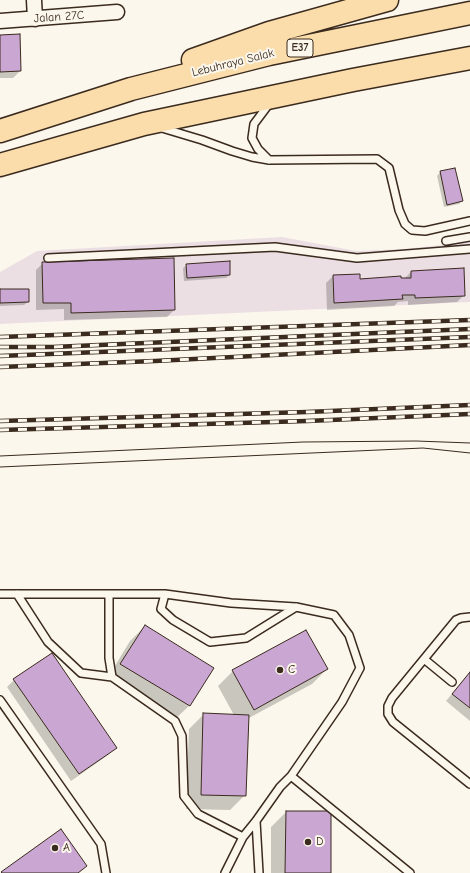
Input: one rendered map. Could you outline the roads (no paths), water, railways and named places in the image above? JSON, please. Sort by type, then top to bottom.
[{"type":"highway","points":[[130,89],[167,69],[269,33],[387,0]]},
{"type":"highway","name":"Lebuhraya Salak","points":[[0,131],[130,89],[269,54],[470,13]]},
{"type":"highway","points":[[0,165],[40,152],[144,124],[275,96],[470,58]]},
{"type":"highway","points":[[439,63],[470,62]]},
{"type":"street","points":[[34,0],[35,19]]},
{"type":"street","name":"Jalan 27C","points":[[0,21],[117,12]]},
{"type":"lane","points":[[269,160],[258,149],[252,138],[254,124],[275,96]]},
{"type":"lane","points":[[144,124],[188,135],[252,157],[269,160],[377,159],[389,168],[399,210],[405,224],[412,230],[425,231],[470,221]]},
{"type":"lane","points":[[446,241],[470,237]]},
{"type":"lane","points":[[48,258],[275,247],[357,258],[470,249]]},
{"type":"lane","points":[[0,594],[165,594],[231,602],[296,607],[334,615],[349,635],[360,668],[342,702],[291,776],[280,787],[243,837],[225,873]]},
{"type":"lane","points":[[17,594],[48,642],[81,673],[112,677],[175,720],[182,736],[184,796],[198,814],[243,837]]},
{"type":"lane","points":[[109,594],[109,658],[112,677]]},
{"type":"lane","points":[[165,594],[161,609],[173,620],[210,642],[246,638],[296,607]]},
{"type":"lane","points":[[470,617],[456,620],[392,698],[388,706],[388,714],[393,722],[470,784]]},
{"type":"lane","points":[[424,659],[452,682]]},
{"type":"lane","points":[[0,700],[101,844],[106,873]]},
{"type":"lane","points":[[291,776],[410,873]]},
{"type":"lane","points":[[256,821],[259,873]]},
{"type":"tram line","points":[[0,456],[303,442],[416,441],[470,443]]},
{"type":"tram line","points":[[0,467],[423,448],[470,453]]},
{"type":"railway","points":[[0,337],[470,320]]},
{"type":"railway","points":[[0,347],[53,347],[470,329]]},
{"type":"railway","points":[[0,356],[470,337]]},
{"type":"railway","points":[[0,367],[155,361],[470,345]]},
{"type":"railway","points":[[0,421],[307,412],[470,405]]},
{"type":"railway","points":[[0,430],[307,421],[470,414]]},
{"type":"place","name":"C","points":[[280,670]]},
{"type":"place","name":"D","points":[[308,842]]},
{"type":"place","name":"A","points":[[55,848]]}]
